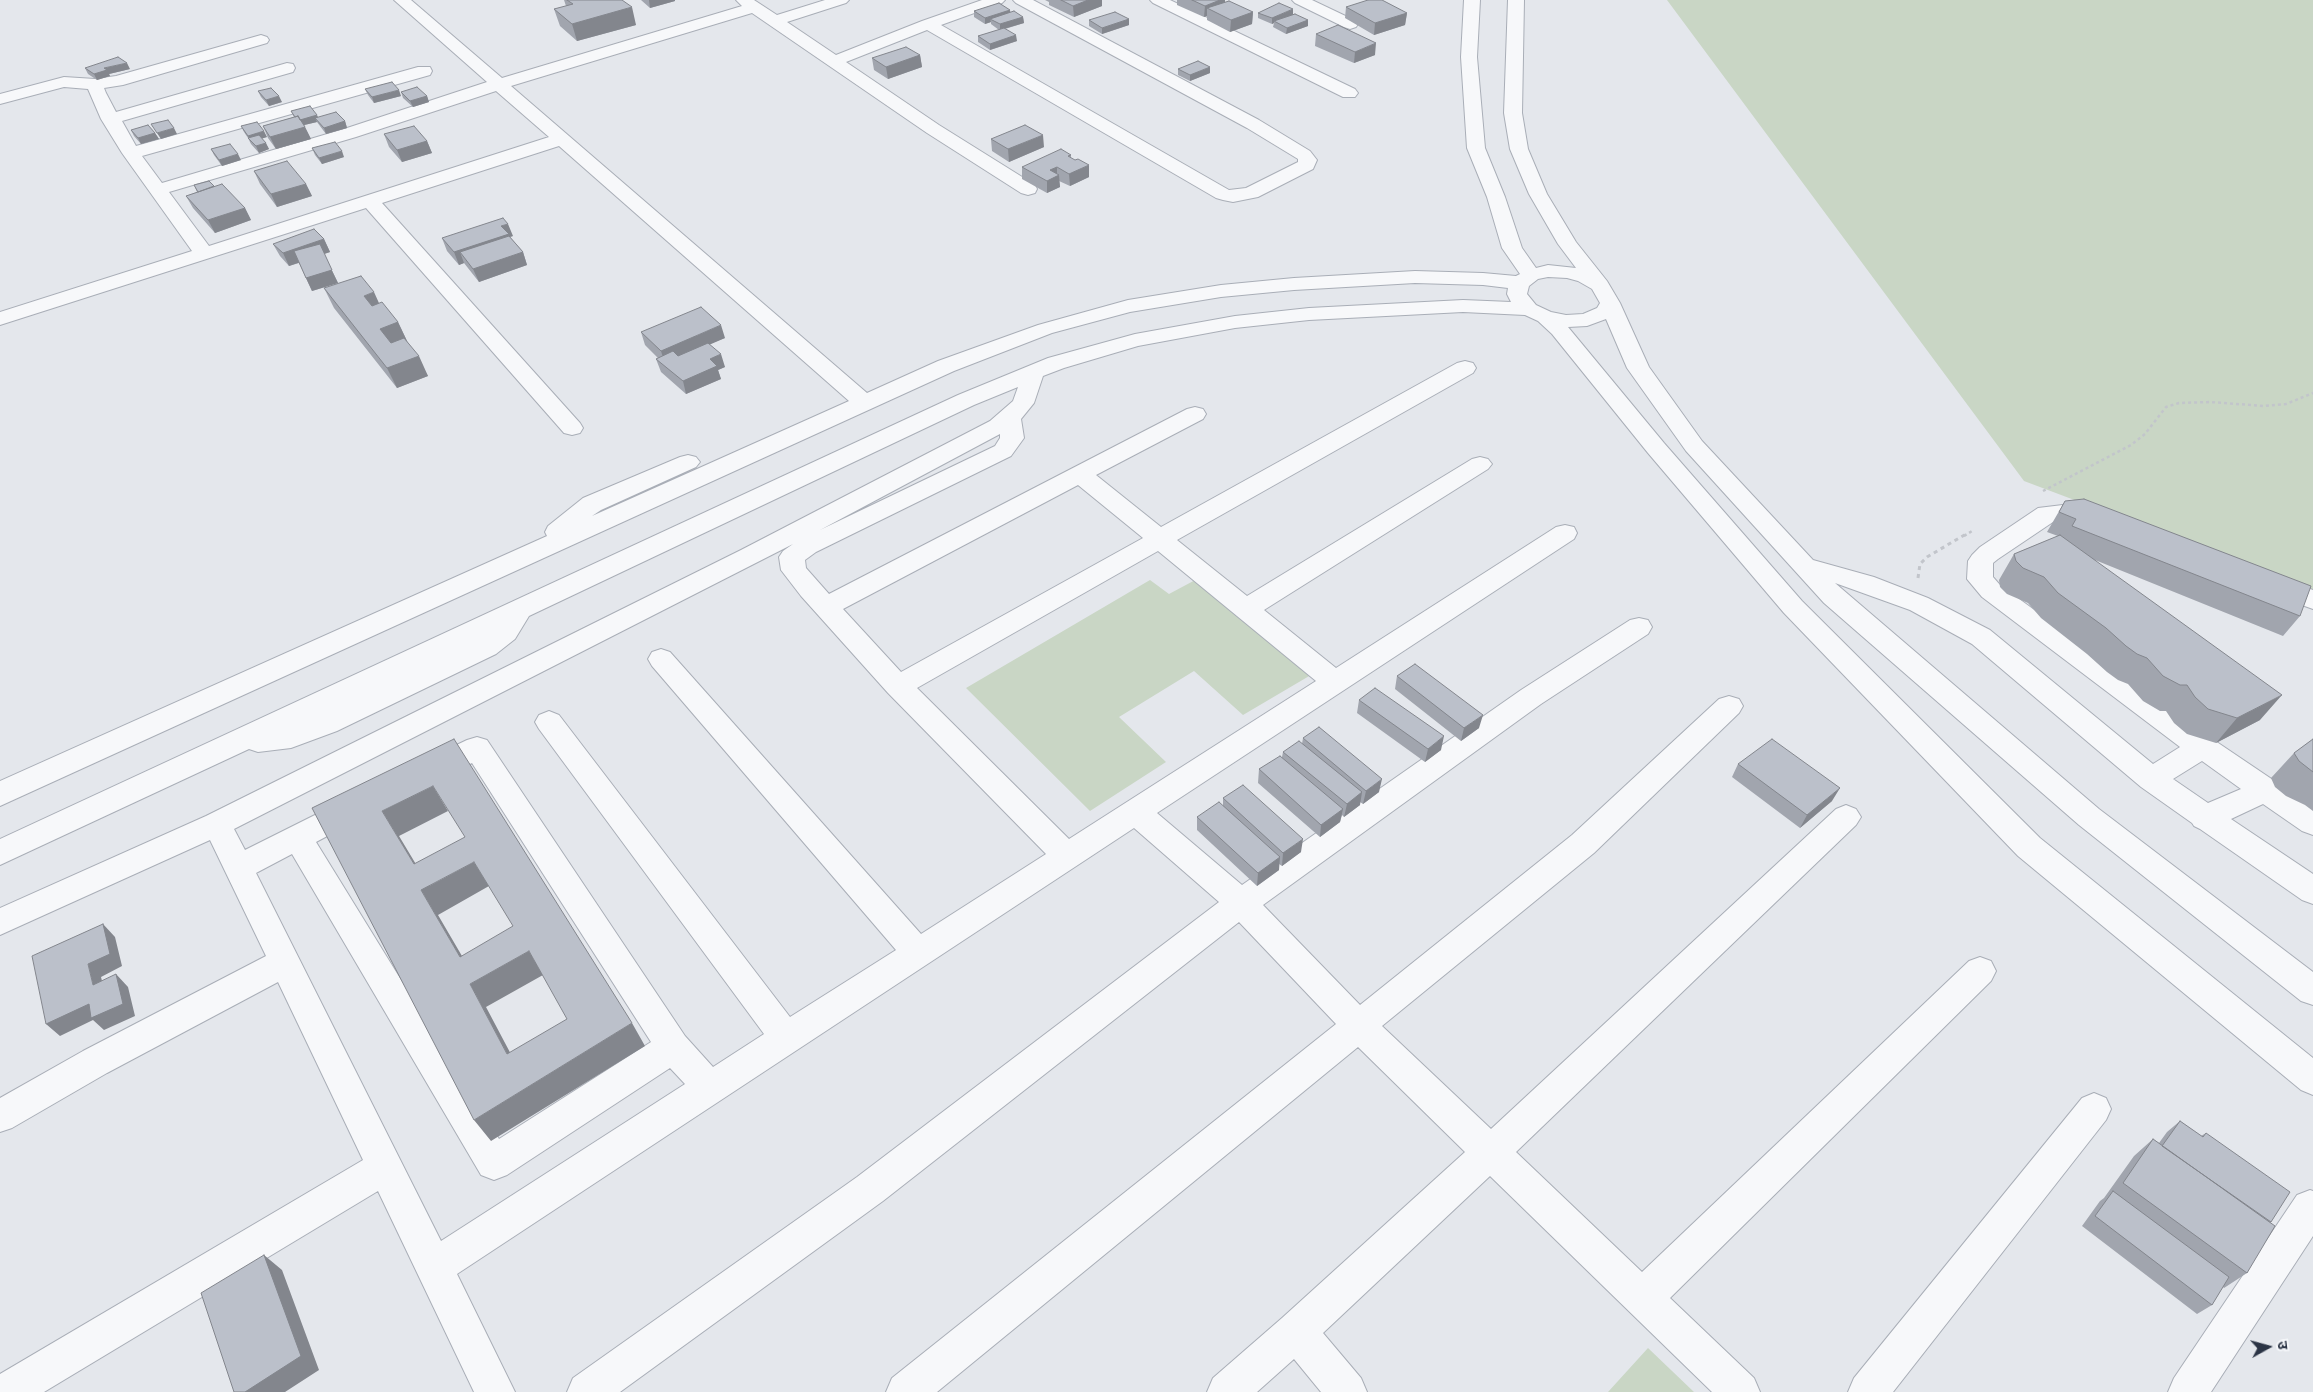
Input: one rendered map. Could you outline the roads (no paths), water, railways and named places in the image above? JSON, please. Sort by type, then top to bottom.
[{"type":"street","points":[[402,0],[865,403]]},
{"type":"street","points":[[777,20],[841,0]]},
{"type":"street","points":[[835,61],[928,24],[997,0]]},
{"type":"street","points":[[928,24],[1223,194],[1232,196],[1251,193],[1307,165],[1308,160],[1304,155],[1248,121],[1021,0]]},
{"type":"street","points":[[1158,0],[1349,93]]},
{"type":"street","points":[[1300,0],[1350,24]]},
{"type":"street","points":[[1472,0],[1469,57],[1476,148],[1496,197],[1512,248],[1525,279]]},
{"type":"street","points":[[1516,0],[1513,113],[1519,149],[1538,194],[1568,244],[1605,294],[1638,368],[1694,446],[1833,598],[2089,817],[2313,991]]},
{"type":"street","points":[[157,190],[350,133],[750,3],[933,130],[1028,189]]},
{"type":"street","points":[[0,99],[64,82],[95,84],[130,78],[261,40]]},
{"type":"street","points":[[110,119],[287,68]]},
{"type":"street","points":[[131,153],[424,71]]},
{"type":"street","points":[[95,84],[97,93],[110,119],[131,153],[203,252]]},
{"type":"street","points":[[0,318],[562,139]]},
{"type":"street","points":[[369,200],[572,428]]},
{"type":"street","points":[[0,794],[946,366],[1026,336],[1128,306],[1221,291],[1303,283],[1415,277],[1525,279],[1548,271],[1569,272],[1585,276],[1605,294]]},
{"type":"street","points":[[1525,279],[1517,294],[1520,302],[1559,330],[1656,448],[1793,607],[2029,847],[2313,1079]]},
{"type":"street","points":[[0,853],[239,741],[269,741],[291,737],[327,724],[392,691],[487,647],[506,632],[526,606],[966,400],[1034,371],[1135,340],[1235,322],[1309,314],[1436,307],[1499,306],[1537,313],[1566,322],[1587,320],[1604,312],[1605,294]]},
{"type":"street","points":[[898,686],[1465,368]]},
{"type":"street","points":[[0,922],[217,824],[750,556],[1009,418],[1022,403],[1034,371]]},
{"type":"street","points":[[825,607],[1195,414]]},
{"type":"street","points":[[1009,418],[1012,438],[1002,451],[798,551],[792,557],[794,570],[825,607],[898,686],[1067,856]]},
{"type":"street","points":[[1246,609],[1480,464]]},
{"type":"street","points":[[1080,474],[1335,682]]},
{"type":"street","points":[[2116,526],[2071,512],[2047,514],[1989,553],[1981,561],[1980,579],[1991,591],[2202,747],[2313,823]]},
{"type":"street","points":[[434,1267],[1565,532]]},
{"type":"street","points":[[1805,566],[1865,583],[1919,604],[1981,637],[2151,779],[2204,818],[2313,891]]},
{"type":"street","points":[[2248,575],[2313,600]]},
{"type":"street","points":[[588,1392],[870,1189],[1241,904],[1531,697],[1639,627]]},
{"type":"street","points":[[661,659],[918,953]]},
{"type":"street","points":[[906,1392],[1583,844],[1729,706]]},
{"type":"street","points":[[549,722],[786,1038]]},
{"type":"street","points":[[2151,779],[2202,747]]},
{"type":"street","points":[[238,868],[297,836],[477,748],[673,1047],[710,1088]]},
{"type":"street","points":[[2204,818],[2264,791]]},
{"type":"street","points":[[1135,811],[1241,904],[1360,1026],[1740,1392]]},
{"type":"street","points":[[1227,1392],[1296,1332],[1491,1152],[1846,816]]},
{"type":"street","points":[[217,824],[434,1267],[488,1389]]},
{"type":"street","points":[[297,836],[494,1163],[673,1047]]},
{"type":"street","points":[[0,1116],[95,1062],[284,962]]},
{"type":"street","points":[[1643,1298],[1980,971]]},
{"type":"street","points":[[1868,1392],[2094,1109]]},
{"type":"street","points":[[7,1392],[385,1167]]},
{"type":"street","points":[[2188,1392],[2310,1208]]},
{"type":"street","points":[[1296,1332],[1347,1392]]}]
